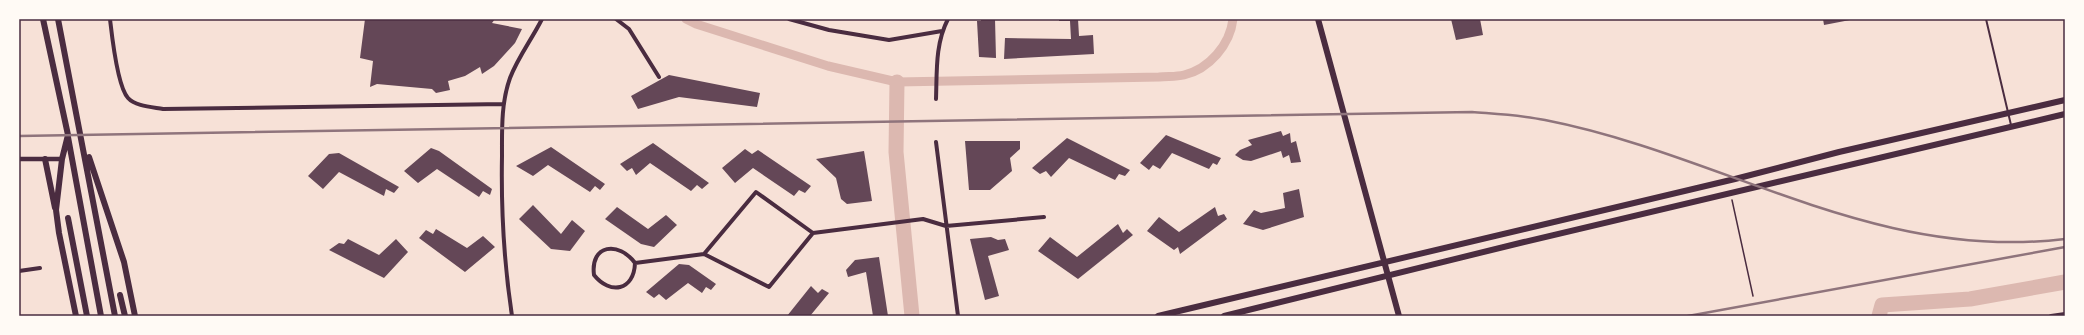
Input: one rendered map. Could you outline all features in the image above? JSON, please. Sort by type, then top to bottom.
[{"type":"main road","points":[[43,19],[68,135],[101,316]]},
{"type":"main road","points":[[58,19],[115,316]]},
{"type":"main road","points":[[1318,19],[1399,316]]},
{"type":"main road","points":[[1158,316],[1728,181],[1839,152],[2065,100]]},
{"type":"main road","points":[[1224,316],[2065,114]]},
{"type":"main road","points":[[81,134],[124,262],[135,316]]},
{"type":"main road","points":[[57,220],[56,210],[62,159],[68,135]]},
{"type":"main road","points":[[45,159],[76,316]]},
{"type":"main road","points":[[68,218],[87,316]]},
{"type":"main road","points":[[120,295],[125,316]]},
{"type":"street","points":[[110,19],[118,74],[128,98],[141,105],[163,110],[504,104]]},
{"type":"street","points":[[512,316],[508,290],[501,207],[504,104],[510,79],[516,64],[542,19]]},
{"type":"street","points":[[616,19],[630,29],[659,77]]},
{"type":"street","points":[[789,19],[889,40],[942,31]]},
{"type":"street","points":[[809,24],[810,19]]},
{"type":"street","points":[[936,99],[937,59],[942,31],[948,19]]},
{"type":"street","points":[[936,142],[958,316]]},
{"type":"street","points":[[19,159],[62,159]]},
{"type":"street","points":[[704,254],[756,192],[813,233],[923,219],[946,226],[1044,217]]},
{"type":"street","points":[[635,263],[704,254],[769,288],[813,233]]},
{"type":"street","points":[[612,248],[620,250],[629,256],[635,263],[631,279],[623,286],[615,288],[606,286],[594,275],[594,261],[601,251],[612,248]]},
{"type":"street","points":[[19,271],[40,268]]},
{"type":"street","points":[[2051,316],[2065,314]]},
{"type":"lane","points":[[1986,19],[2012,127]]},
{"type":"path","points":[[1730,194],[1753,296]]},
{"type":"building","points":[[365,19],[495,19],[492,23],[522,29],[515,43],[494,66],[482,74],[480,67],[465,76],[448,81],[450,90],[436,93],[432,89],[377,84],[370,87],[373,61],[360,58]]},
{"type":"building","points":[[981,19],[995,19],[996,58],[979,57],[977,21],[981,21]]},
{"type":"building","points":[[1059,19],[1078,19],[1079,36],[1093,35],[1094,54],[1004,59],[1005,38],[1071,39],[1070,21],[1059,21]]},
{"type":"building","points":[[1451,19],[1480,19],[1483,35],[1456,40]]},
{"type":"building","points":[[1823,19],[1850,19],[1850,20],[1824,25]]},
{"type":"building","points":[[669,75],[760,93],[757,107],[679,97],[638,109],[631,96]]},
{"type":"building","points":[[1281,131],[1283,136],[1290,133],[1291,143],[1296,141],[1301,162],[1291,163],[1289,155],[1283,158],[1281,151],[1251,161],[1243,160],[1235,155],[1240,150],[1252,145],[1248,140]]},
{"type":"building","points":[[1166,135],[1221,158],[1217,165],[1213,163],[1209,169],[1172,153],[1160,169],[1153,165],[1149,170],[1140,163]]},
{"type":"building","points":[[1067,138],[1130,170],[1125,176],[1119,174],[1115,180],[1069,158],[1051,177],[1046,171],[1040,174],[1032,168]]},
{"type":"building","points":[[965,141],[1020,141],[1020,149],[1010,158],[1012,171],[990,190],[969,190]]},
{"type":"building","points":[[653,143],[709,183],[702,189],[697,185],[691,191],[650,163],[636,175],[632,168],[627,171],[620,164]]},
{"type":"building","points":[[551,147],[605,184],[600,190],[595,186],[590,192],[548,165],[533,176],[516,166]]},
{"type":"building","points":[[431,148],[439,151],[492,189],[490,195],[483,191],[479,197],[437,169],[418,183],[404,171]]},
{"type":"building","points":[[745,149],[752,154],[758,150],[811,186],[805,193],[799,190],[794,196],[753,168],[735,183],[722,168]]},
{"type":"building","points":[[864,151],[872,201],[847,204],[841,199],[836,178],[816,159]]},
{"type":"building","points":[[339,153],[399,187],[394,193],[386,189],[384,196],[339,172],[323,189],[308,176],[329,154]]},
{"type":"building","points":[[1299,189],[1304,217],[1263,230],[1243,224],[1254,210],[1261,213],[1285,208],[1283,193]]},
{"type":"building","points":[[533,205],[561,234],[572,220],[585,231],[570,251],[551,249],[519,219]]},
{"type":"building","points":[[617,207],[648,229],[666,215],[677,225],[654,247],[641,244],[605,219]]},
{"type":"building","points":[[1215,207],[1218,216],[1224,214],[1227,219],[1180,254],[1178,247],[1174,250],[1147,231],[1159,217],[1179,232]]},
{"type":"building","points":[[1118,224],[1123,233],[1127,229],[1133,235],[1078,279],[1038,251],[1050,237],[1077,257]]},
{"type":"building","points":[[436,229],[467,248],[483,236],[495,247],[465,272],[419,238],[426,230],[433,234]]},
{"type":"building","points":[[991,237],[998,240],[1005,239],[1009,250],[988,256],[999,296],[985,300],[970,239]]},
{"type":"building","points":[[348,239],[379,255],[396,239],[408,252],[384,278],[329,250],[339,243],[344,244]]},
{"type":"building","points":[[879,257],[888,316],[873,316],[866,272],[848,277],[846,270],[855,260]]},
{"type":"building","points":[[679,264],[689,265],[716,284],[711,290],[706,287],[702,293],[688,283],[666,300],[659,294],[654,298],[646,292]]},
{"type":"building","points":[[811,286],[818,293],[822,289],[829,293],[810,316],[787,316]]},
{"type":"waterway","points":[[686,19],[696,24],[828,66],[897,82],[1181,76],[1193,72],[1210,62],[1223,47],[1228,38],[1233,19]]},
{"type":"waterway","points":[[897,82],[896,152],[912,316]]},
{"type":"waterway","points":[[1879,316],[1882,305],[1970,299],[2065,282]]},
{"type":"railway","points":[[19,136],[1472,112],[1536,118],[1611,136],[1800,201],[1864,221],[1928,235],[1995,242],[2065,239]]},
{"type":"railway","points":[[1688,316],[2065,247]]}]
